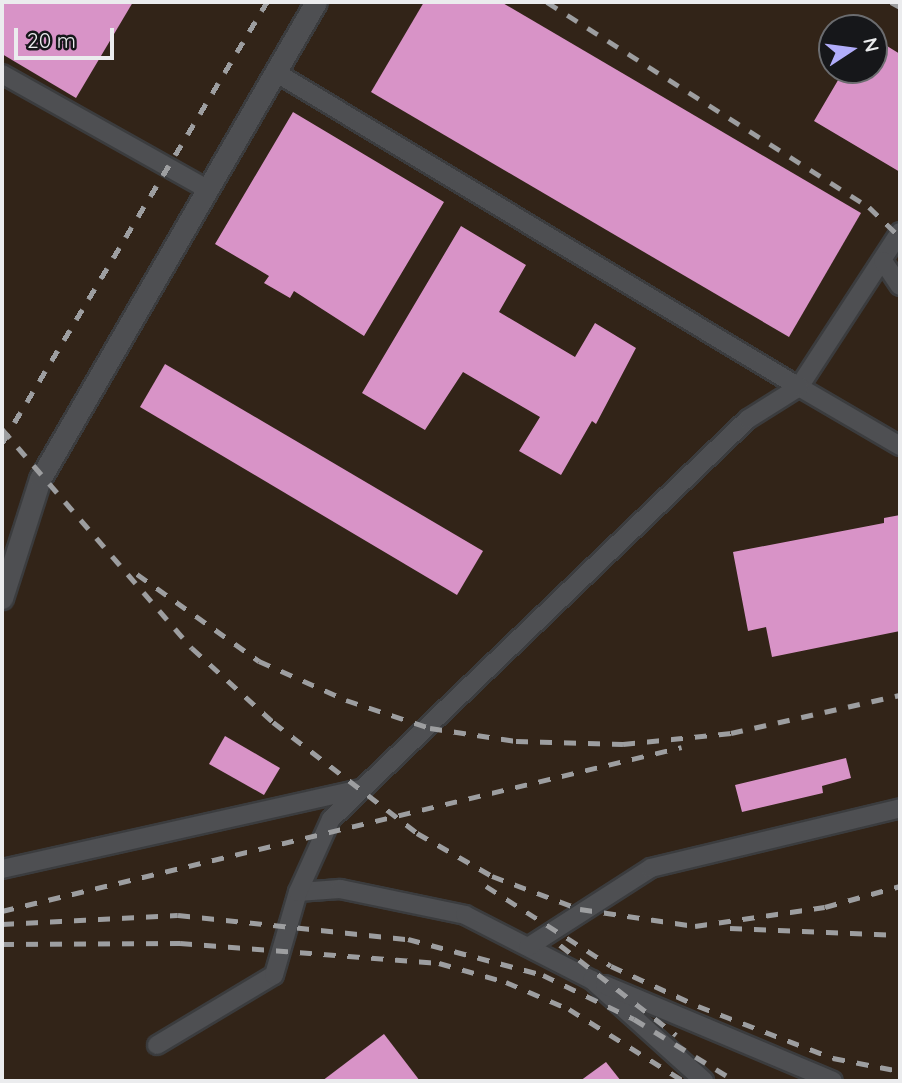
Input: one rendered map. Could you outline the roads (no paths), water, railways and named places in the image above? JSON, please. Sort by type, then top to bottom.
[{"type":"street","points":[[2,598],[40,479],[316,2]]},
{"type":"lane","points":[[275,72],[900,446]]},
{"type":"lane","points":[[2,74],[209,190]]},
{"type":"lane","points":[[157,1045],[274,975],[298,892],[321,833],[359,789],[748,419],[799,387],[900,232]]},
{"type":"lane","points":[[883,261],[900,286]]},
{"type":"lane","points":[[2,869],[359,789]]},
{"type":"lane","points":[[528,947],[651,868],[900,808]]},
{"type":"lane","points":[[298,892],[341,889],[465,915],[592,979],[833,1081]]},
{"type":"lane","points":[[592,979],[704,1081]]},
{"type":"railway","points":[[2,443],[267,2]]},
{"type":"railway","points":[[547,2],[869,207],[900,237]]},
{"type":"railway","points":[[891,2],[900,7]]},
{"type":"railway","points":[[2,429],[192,648],[273,722],[417,833],[492,876],[580,909],[695,926],[825,907],[900,886]]},
{"type":"railway","points":[[137,574],[259,661],[346,700],[430,728],[516,741],[623,744],[731,733],[900,695]]},
{"type":"railway","points":[[2,911],[682,747]]},
{"type":"railway","points":[[486,886],[611,966],[698,1006],[833,1058],[900,1071]]},
{"type":"railway","points":[[2,924],[178,915],[408,939],[543,975],[634,1019],[735,1081]]},
{"type":"railway","points":[[730,928],[900,935]]},
{"type":"railway","points":[[2,944],[180,943],[439,963],[506,982],[569,1009],[684,1081]]},
{"type":"railway","points":[[560,945],[676,1035]]}]
